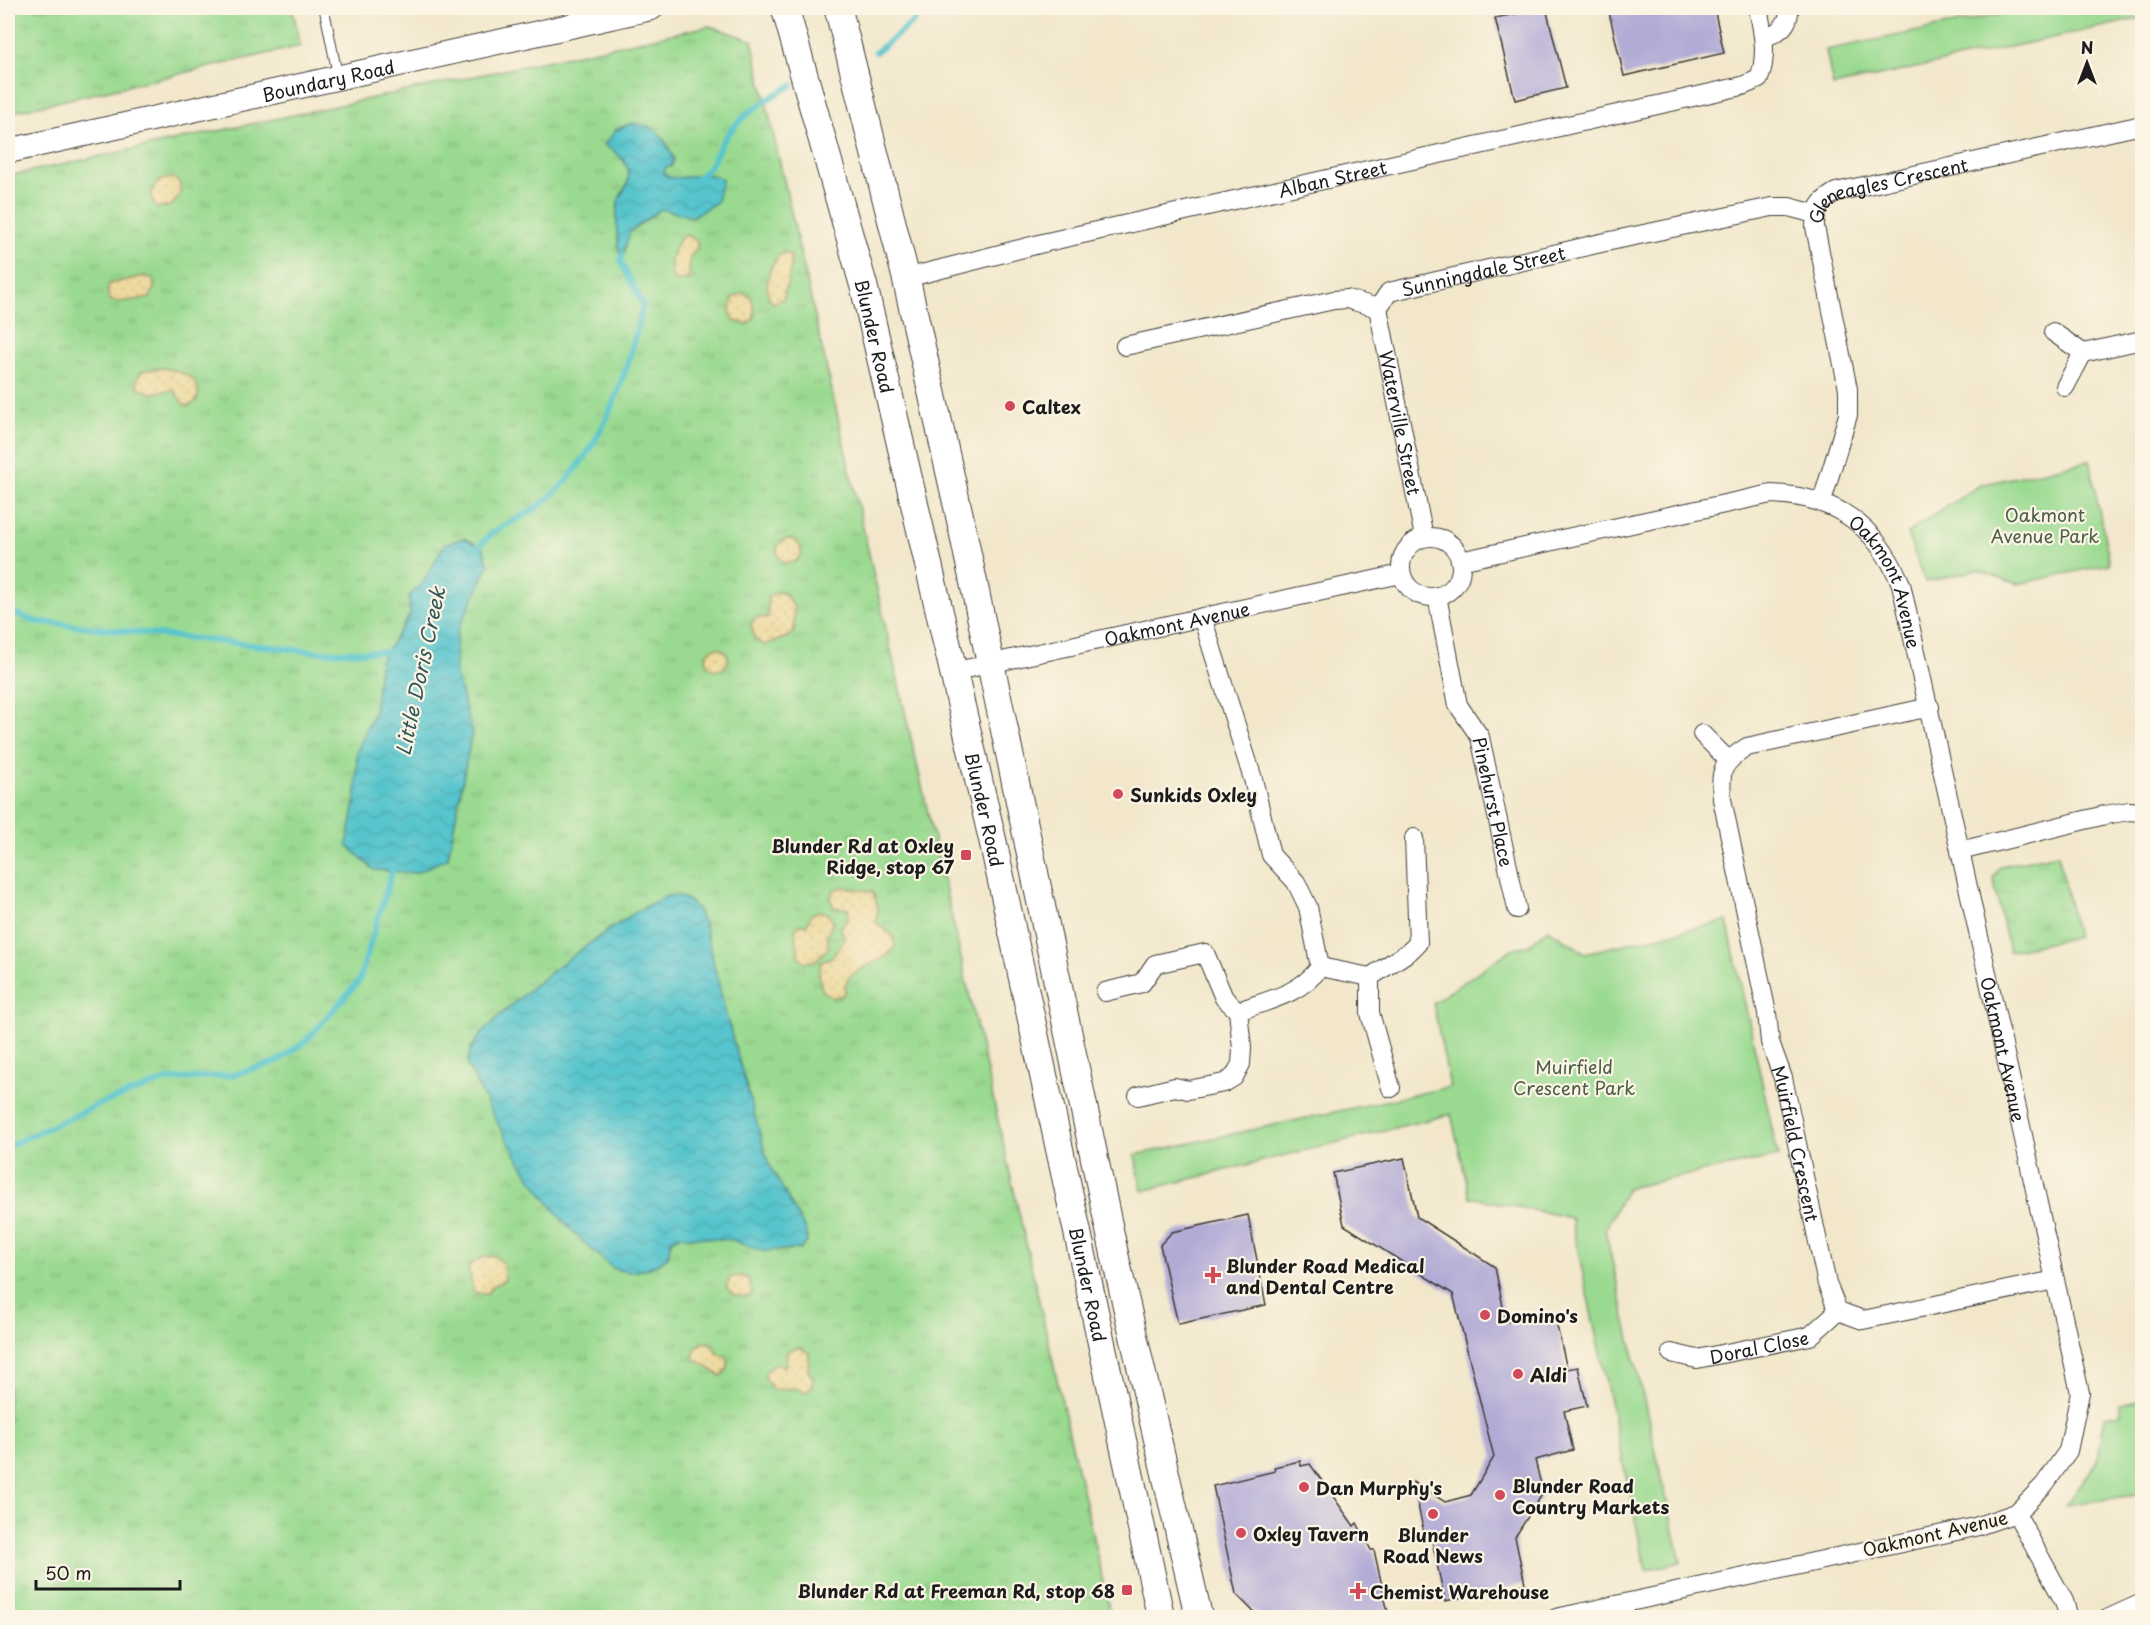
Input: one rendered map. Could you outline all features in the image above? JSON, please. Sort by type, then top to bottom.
[{"type":"main road","name":"Blunder Road","points":[[785,8],[864,287],[993,842],[1161,1617]]},
{"type":"main road","name":"Blunder Road","points":[[838,8],[906,278],[992,663],[1115,1256],[1199,1617]]},
{"type":"street","name":"Boundary Road","points":[[8,151],[651,8]]},
{"type":"street","points":[[1758,8],[1764,37],[1781,30],[1789,18],[1789,8]]},
{"type":"street","name":"Alban Street","points":[[906,278],[1047,242],[1731,88],[1759,79],[1765,64],[1764,37]]},
{"type":"street","name":"Gleneagles Crescent","points":[[1822,501],[1848,416],[1848,389],[1815,227],[1815,214],[1821,200],[1836,192],[2142,125]]},
{"type":"street","name":"Sunningdale Street","points":[[1125,346],[1334,300],[1347,299],[1378,308],[1389,292],[1601,243],[1772,207],[1790,207],[1815,214]]},
{"type":"street","name":"Waterville Street","points":[[1378,308],[1424,537]]},
{"type":"street","points":[[2053,332],[2083,353],[2142,340]]},
{"type":"street","points":[[2065,387],[2083,353]]},
{"type":"street","name":"Oakmont Avenue","points":[[1460,561],[1749,496],[1792,495],[1822,501],[1845,513],[1868,531],[1893,565],[1901,584],[2080,1393],[2068,1451],[2044,1485],[2016,1514],[1976,1527],[1556,1617]]},
{"type":"street","points":[[1424,537],[1443,539],[1451,544],[1460,561],[1458,579],[1453,587],[1437,596],[1419,595],[1405,583],[1401,574],[1400,565],[1407,547],[1424,537]]},
{"type":"street","name":"Oakmont Avenue","points":[[952,672],[1401,574]]},
{"type":"street","name":"Pinehurst Place","points":[[1437,596],[1458,705],[1480,737],[1517,909]]},
{"type":"street","points":[[1202,617],[1253,779],[1271,855],[1296,882],[1304,899],[1320,967],[1310,981],[1296,991],[1238,1011]]},
{"type":"street","points":[[1702,734],[1728,760],[1747,747],[1930,707]]},
{"type":"street","name":"Muirfield Crescent","points":[[1728,760],[1720,775],[1722,799],[1767,1013],[1770,1042],[1785,1088],[1827,1284],[1838,1311]]},
{"type":"street","points":[[1960,851],[2105,815],[2129,811],[2142,812]]},
{"type":"street","points":[[1320,967],[1370,976],[1410,951],[1418,943],[1414,838]]},
{"type":"street","points":[[1105,992],[1142,983],[1155,964],[1205,953],[1224,998],[1238,1011],[1242,1048],[1241,1064],[1234,1077],[1224,1083],[1188,1090],[1175,1087],[1138,1096]]},
{"type":"street","points":[[1370,976],[1370,1013],[1390,1088]]},
{"type":"street","points":[[1838,1311],[1863,1320],[2055,1280]]},
{"type":"street","name":"Doral Close","points":[[1671,1353],[1697,1359],[1810,1336],[1838,1311]]},
{"type":"street","points":[[2016,1514],[2064,1601],[2069,1617]]},
{"type":"street","points":[[2109,1617],[2142,1603]]},
{"type":"lane","points":[[324,8],[338,77]]},
{"type":"green space","points":[[8,8],[292,8],[301,46],[8,113]]},
{"type":"green space","points":[[2031,8],[2142,8],[2142,18],[1833,86],[1826,50]]},
{"type":"green space","points":[[709,26],[752,40],[1111,1617],[8,1617],[8,176]]},
{"type":"green space","name":"Oakmont Avenue Park","points":[[2089,461],[2110,564],[2018,584],[1977,570],[1925,582],[1907,533],[1980,485]]},
{"type":"green space","points":[[2058,854],[2077,937],[2009,951],[1993,878],[2001,866]]},
{"type":"green space","name":"Muirfield Crescent Park","points":[[1727,921],[1778,1156],[1627,1188],[1605,1230],[1681,1562],[1646,1570],[1571,1218],[1470,1197],[1451,1114],[1142,1191],[1135,1155],[1450,1087],[1433,1003],[1512,949],[1529,945],[1548,929],[1585,953]]},
{"type":"green space","points":[[2142,1399],[2142,1494],[2066,1505],[2097,1462],[2105,1417],[2121,1414],[2119,1404]]},
{"type":"sand","points":[[173,178],[179,182],[179,195],[171,206],[157,208],[151,196],[154,186],[161,180]]},
{"type":"sand","points":[[686,235],[697,241],[697,249],[690,257],[689,279],[674,281],[671,270],[672,256],[681,238]]},
{"type":"sand","points":[[784,252],[791,256],[789,277],[783,299],[773,303],[769,298],[768,276],[774,262]]},
{"type":"sand","points":[[144,276],[152,279],[155,285],[150,298],[118,302],[110,300],[107,292],[109,284]]},
{"type":"sand","points":[[742,293],[751,297],[755,311],[753,320],[746,324],[734,321],[730,310],[733,298]]},
{"type":"sand","points":[[163,368],[184,373],[194,381],[198,393],[196,402],[188,406],[183,404],[174,390],[150,393],[138,387],[137,379],[142,371]]},
{"type":"sand","points":[[789,539],[798,542],[801,551],[798,560],[789,563],[780,560],[777,551],[780,542]]},
{"type":"sand","points":[[779,592],[785,594],[794,607],[794,632],[790,636],[764,645],[755,640],[751,625],[755,618],[768,617],[768,597]]},
{"type":"sand","points":[[717,648],[725,651],[728,659],[725,667],[717,670],[709,667],[706,659],[709,651]]},
{"type":"sand","points":[[843,887],[873,892],[878,908],[876,922],[893,936],[895,945],[887,955],[850,976],[843,995],[833,998],[822,990],[819,975],[821,962],[832,957],[845,938],[840,928],[848,918],[848,909],[834,907],[830,899],[834,890]]},
{"type":"sand","points":[[818,911],[826,913],[834,921],[827,935],[829,947],[815,961],[804,962],[799,957],[795,930],[799,925],[807,924],[811,915]]},
{"type":"sand","points":[[494,1256],[503,1263],[505,1280],[491,1287],[488,1294],[474,1293],[468,1266],[483,1257]]},
{"type":"sand","points":[[741,1276],[749,1279],[752,1294],[746,1297],[734,1295],[726,1287],[731,1277]]},
{"type":"sand","points":[[704,1342],[712,1344],[718,1354],[726,1356],[728,1367],[721,1376],[693,1358],[696,1347]]},
{"type":"sand","points":[[799,1347],[809,1353],[808,1371],[813,1378],[812,1386],[806,1392],[793,1388],[773,1390],[765,1379],[766,1371],[776,1364],[785,1367],[787,1351]]},
{"type":"water","points":[[633,123],[649,127],[660,134],[674,159],[671,167],[666,167],[664,172],[668,177],[707,175],[722,179],[717,202],[692,217],[661,209],[630,232],[621,262],[618,247],[617,210],[629,175],[622,159],[604,145],[617,129]]},
{"type":"water","points":[[464,538],[483,548],[489,565],[457,632],[455,671],[472,732],[448,858],[416,873],[374,870],[347,845],[356,798],[357,752],[374,712],[380,661],[410,615],[409,596],[422,584],[445,544]]},
{"type":"water","points":[[668,896],[679,896],[689,901],[697,909],[705,927],[726,1015],[768,1162],[807,1233],[807,1242],[801,1249],[762,1251],[732,1240],[679,1236],[671,1240],[668,1257],[649,1268],[628,1272],[607,1264],[578,1237],[541,1192],[508,1141],[467,1064],[471,1049],[485,1031],[533,987],[623,920]]},
{"type":"building","points":[[1546,8],[1566,88],[1515,100],[1495,18]]},
{"type":"building","points":[[1608,8],[1714,8],[1724,53],[1624,76]]},
{"type":"building","points":[[1404,1158],[1417,1217],[1495,1267],[1506,1322],[1554,1313],[1567,1369],[1578,1367],[1587,1406],[1564,1411],[1573,1450],[1535,1460],[1543,1493],[1515,1537],[1525,1584],[1445,1601],[1431,1536],[1425,1538],[1413,1482],[1445,1502],[1471,1495],[1494,1457],[1453,1294],[1344,1225],[1333,1173]]},
{"type":"building","name":"Blunder Road Medical and Dental Centre","points":[[1248,1215],[1266,1305],[1178,1324],[1160,1245],[1172,1232]]},
{"type":"building","points":[[1300,1461],[1301,1466],[1310,1464],[1354,1526],[1357,1523],[1371,1550],[1374,1550],[1389,1617],[1269,1617],[1255,1613],[1236,1594],[1213,1486],[1275,1471],[1274,1467]]},
{"type":"waterway","name":"Little Doris Creek","points":[[876,52],[912,23],[923,8]]},
{"type":"waterway","name":"Little Doris Creek","points":[[699,176],[708,169],[725,138],[747,114],[792,85]]},
{"type":"waterway","name":"Little Doris Creek","points":[[475,553],[490,535],[531,512],[561,486],[580,464],[608,414],[629,360],[643,305],[621,262],[622,255]]},
{"type":"waterway","points":[[8,610],[33,621],[317,652],[393,652]]},
{"type":"waterway","name":"Little Doris Creek","points":[[8,1146],[100,1104],[167,1080],[233,1075],[276,1062],[305,1042],[359,981],[394,865]]},
{"type":"place","name":"Caltex","points":[[1010,406]]},
{"type":"place","name":"Sunkids Oxley","points":[[1118,794]]},
{"type":"place","name":"Blunder Rd at Oxley Ridge, stop 67","points":[[966,855]]},
{"type":"place","name":"Blunder Road Medical and Dental Centre","points":[[1213,1275]]},
{"type":"place","name":"Domino's","points":[[1485,1315]]},
{"type":"place","name":"Aldi","points":[[1518,1374]]},
{"type":"place","name":"Dan Murphy's","points":[[1304,1487]]},
{"type":"place","name":"Blunder Road Country Markets","points":[[1500,1495]]},
{"type":"place","name":"Blunder Road News","points":[[1433,1514]]},
{"type":"place","name":"Oxley Tavern","points":[[1241,1533]]},
{"type":"place","name":"Blunder Rd at Freeman Rd, stop 68","points":[[1127,1590]]},
{"type":"place","name":"Chemist Warehouse","points":[[1358,1591]]}]
